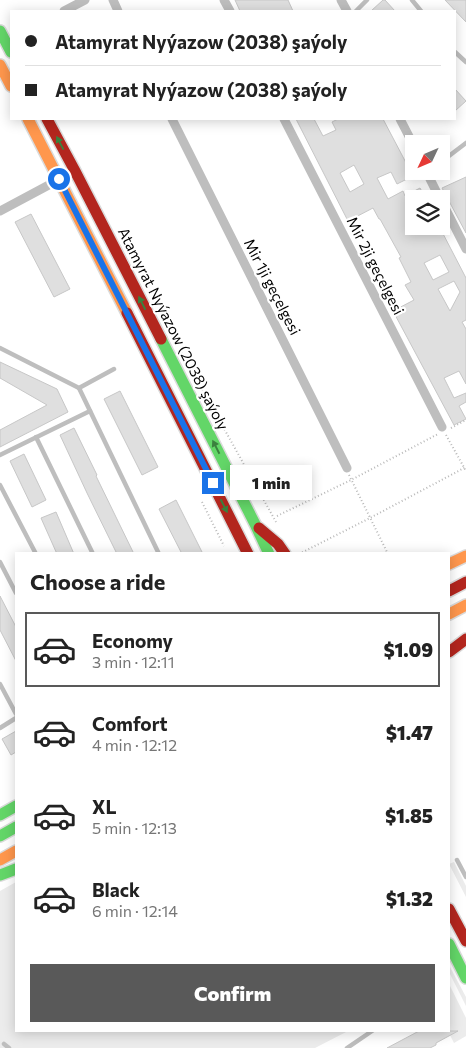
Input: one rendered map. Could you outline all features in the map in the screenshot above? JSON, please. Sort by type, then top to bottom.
[{"type":"main road","points":[[0,31],[7,45]]},
{"type":"main road","points":[[0,65],[10,84]]},
{"type":"main road","points":[[29,120],[247,552]]},
{"type":"main road","name":"Atamyrat Nyýazow (2038) şaýoly","points":[[48,120],[75,170],[268,552]]},
{"type":"main road","points":[[255,524],[284,552]]},
{"type":"main road","points":[[450,564],[466,556]]},
{"type":"main road","points":[[450,591],[466,582]]},
{"type":"main road","points":[[450,613],[466,605]]},
{"type":"main road","points":[[450,651],[466,639]]},
{"type":"main road","points":[[0,815],[15,807]]},
{"type":"main road","points":[[0,836],[15,828]]},
{"type":"main road","points":[[0,860],[15,852]]},
{"type":"main road","points":[[0,875],[15,869]]},
{"type":"main road","points":[[450,911],[466,941]]},
{"type":"main road","points":[[450,946],[465,975]]},
{"type":"street","points":[[66,10],[81,1]]},
{"type":"street","name":"Mir 1ji geçelgesi","points":[[173,120],[347,468]]},
{"type":"street","name":"Mir 2ji geçelgesi","points":[[285,120],[443,429]]},
{"type":"street","points":[[401,120],[408,135]]},
{"type":"street","points":[[0,211],[75,170]]},
{"type":"street","points":[[450,218],[466,249]]},
{"type":"lane","points":[[357,10],[367,0]]},
{"type":"lane","points":[[412,0],[421,10]]},
{"type":"lane","points":[[456,53],[466,62]]},
{"type":"lane","points":[[450,155],[466,143]]},
{"type":"lane","points":[[0,348],[79,388],[158,552]]},
{"type":"lane","points":[[79,388],[114,369]]},
{"type":"lane","points":[[0,455],[90,411]]},
{"type":"lane","points":[[36,437],[92,552]]},
{"type":"lane","points":[[0,485],[35,552]]},
{"type":"lane","points":[[0,562],[15,590]]},
{"type":"lane","points":[[0,684],[15,712]]},
{"type":"lane","points":[[0,728],[15,719]]},
{"type":"lane","points":[[457,860],[466,877]]},
{"type":"lane","points":[[347,1048],[371,1032]]},
{"type":"lane","points":[[4,1044],[9,1048]]},
{"type":"path","points":[[277,516],[351,480],[443,429],[466,420]]},
{"type":"path","points":[[443,429],[466,471]]},
{"type":"path","points":[[239,457],[276,522]]},
{"type":"path","points":[[303,552],[465,467]]},
{"type":"path","points":[[347,468],[351,480],[387,552]]},
{"type":"path","points":[[202,502],[224,546]]},
{"type":"shaded area","points":[[454,862],[466,886],[466,897],[450,866],[450,864]]},
{"type":"shaded area","points":[[15,883],[15,1032],[346,1032],[315,1048],[0,1048],[0,891]]},
{"type":"shaded area","points":[[450,967],[466,997],[466,1006],[450,974]]},
{"type":"shaded area","points":[[450,986],[466,1018],[466,1036],[454,1043],[448,1032]]},
{"type":"building","points":[[235,0],[288,0],[293,10],[240,10]]},
{"type":"building","points":[[385,0],[394,10],[372,10]]},
{"type":"building","points":[[445,0],[466,0],[466,22],[456,10]]},
{"type":"building","points":[[456,90],[466,101],[456,110]]},
{"type":"building","points":[[297,120],[315,120],[323,136],[336,130],[332,122],[336,120],[384,120],[405,161],[405,180],[397,184],[391,172],[377,178],[388,199],[403,191],[405,196],[405,235],[444,235],[466,278],[466,320],[462,322],[466,329],[466,384],[459,371],[444,378],[454,398],[466,393],[466,402],[459,406],[466,419],[454,425],[393,311],[414,300],[405,285],[411,282],[399,258],[401,257],[373,208],[348,221]],"holes":[[[354,165],[364,184],[350,192],[340,173]],[[440,255],[449,272],[433,280],[424,263]],[[454,281],[460,292],[450,311],[438,289]]]},
{"type":"building","points":[[466,177],[466,233],[450,203],[450,190],[443,190],[442,188]]},
{"type":"building","points":[[31,214],[70,289],[54,297],[15,222]]},
{"type":"building","points":[[0,362],[57,389],[68,412],[0,447],[0,430],[47,405],[0,378]]},
{"type":"building","points":[[120,391],[158,467],[142,475],[104,399]]},
{"type":"building","points":[[74,428],[133,552],[116,552],[60,435]]},
{"type":"building","points":[[24,454],[46,500],[32,507],[10,461]]},
{"type":"building","points":[[176,500],[202,552],[181,552],[159,509]]},
{"type":"building","points":[[56,512],[73,552],[56,552],[41,518]]},
{"type":"building","points":[[0,596],[15,625],[15,659],[0,630]]},
{"type":"building","points":[[15,732],[15,753],[11,755],[2,739]]},
{"type":"building","points":[[458,1031],[430,1048],[387,1048],[417,1032]]},
{"type":"traffic: fast","points":[[0,31],[10,50]]},
{"type":"traffic: fast","points":[[161,339],[268,552]]},
{"type":"traffic: fast","points":[[0,815],[15,807]]},
{"type":"traffic: fast","points":[[0,836],[15,828]]},
{"type":"traffic: fast","points":[[0,875],[15,869]]},
{"type":"traffic: fast","points":[[450,946],[466,978]]},
{"type":"traffic: slow","points":[[0,65],[10,84]]},
{"type":"traffic: slow","points":[[29,120],[127,313]]},
{"type":"traffic: slow","points":[[450,564],[466,556]]},
{"type":"traffic: slow","points":[[450,613],[466,605]]},
{"type":"traffic: slow","points":[[0,860],[15,852]]},
{"type":"traffic: jam","points":[[48,120],[161,339]]},
{"type":"traffic: jam","points":[[127,313],[247,552]]},
{"type":"traffic: jam","points":[[259,528],[278,544],[284,552]]},
{"type":"traffic: jam","points":[[450,590],[466,582]]},
{"type":"traffic: jam","points":[[450,651],[466,639]]},
{"type":"traffic: jam","points":[[450,911],[466,941]]},
{"type":"route","points":[[59,179],[213,483]]}]
